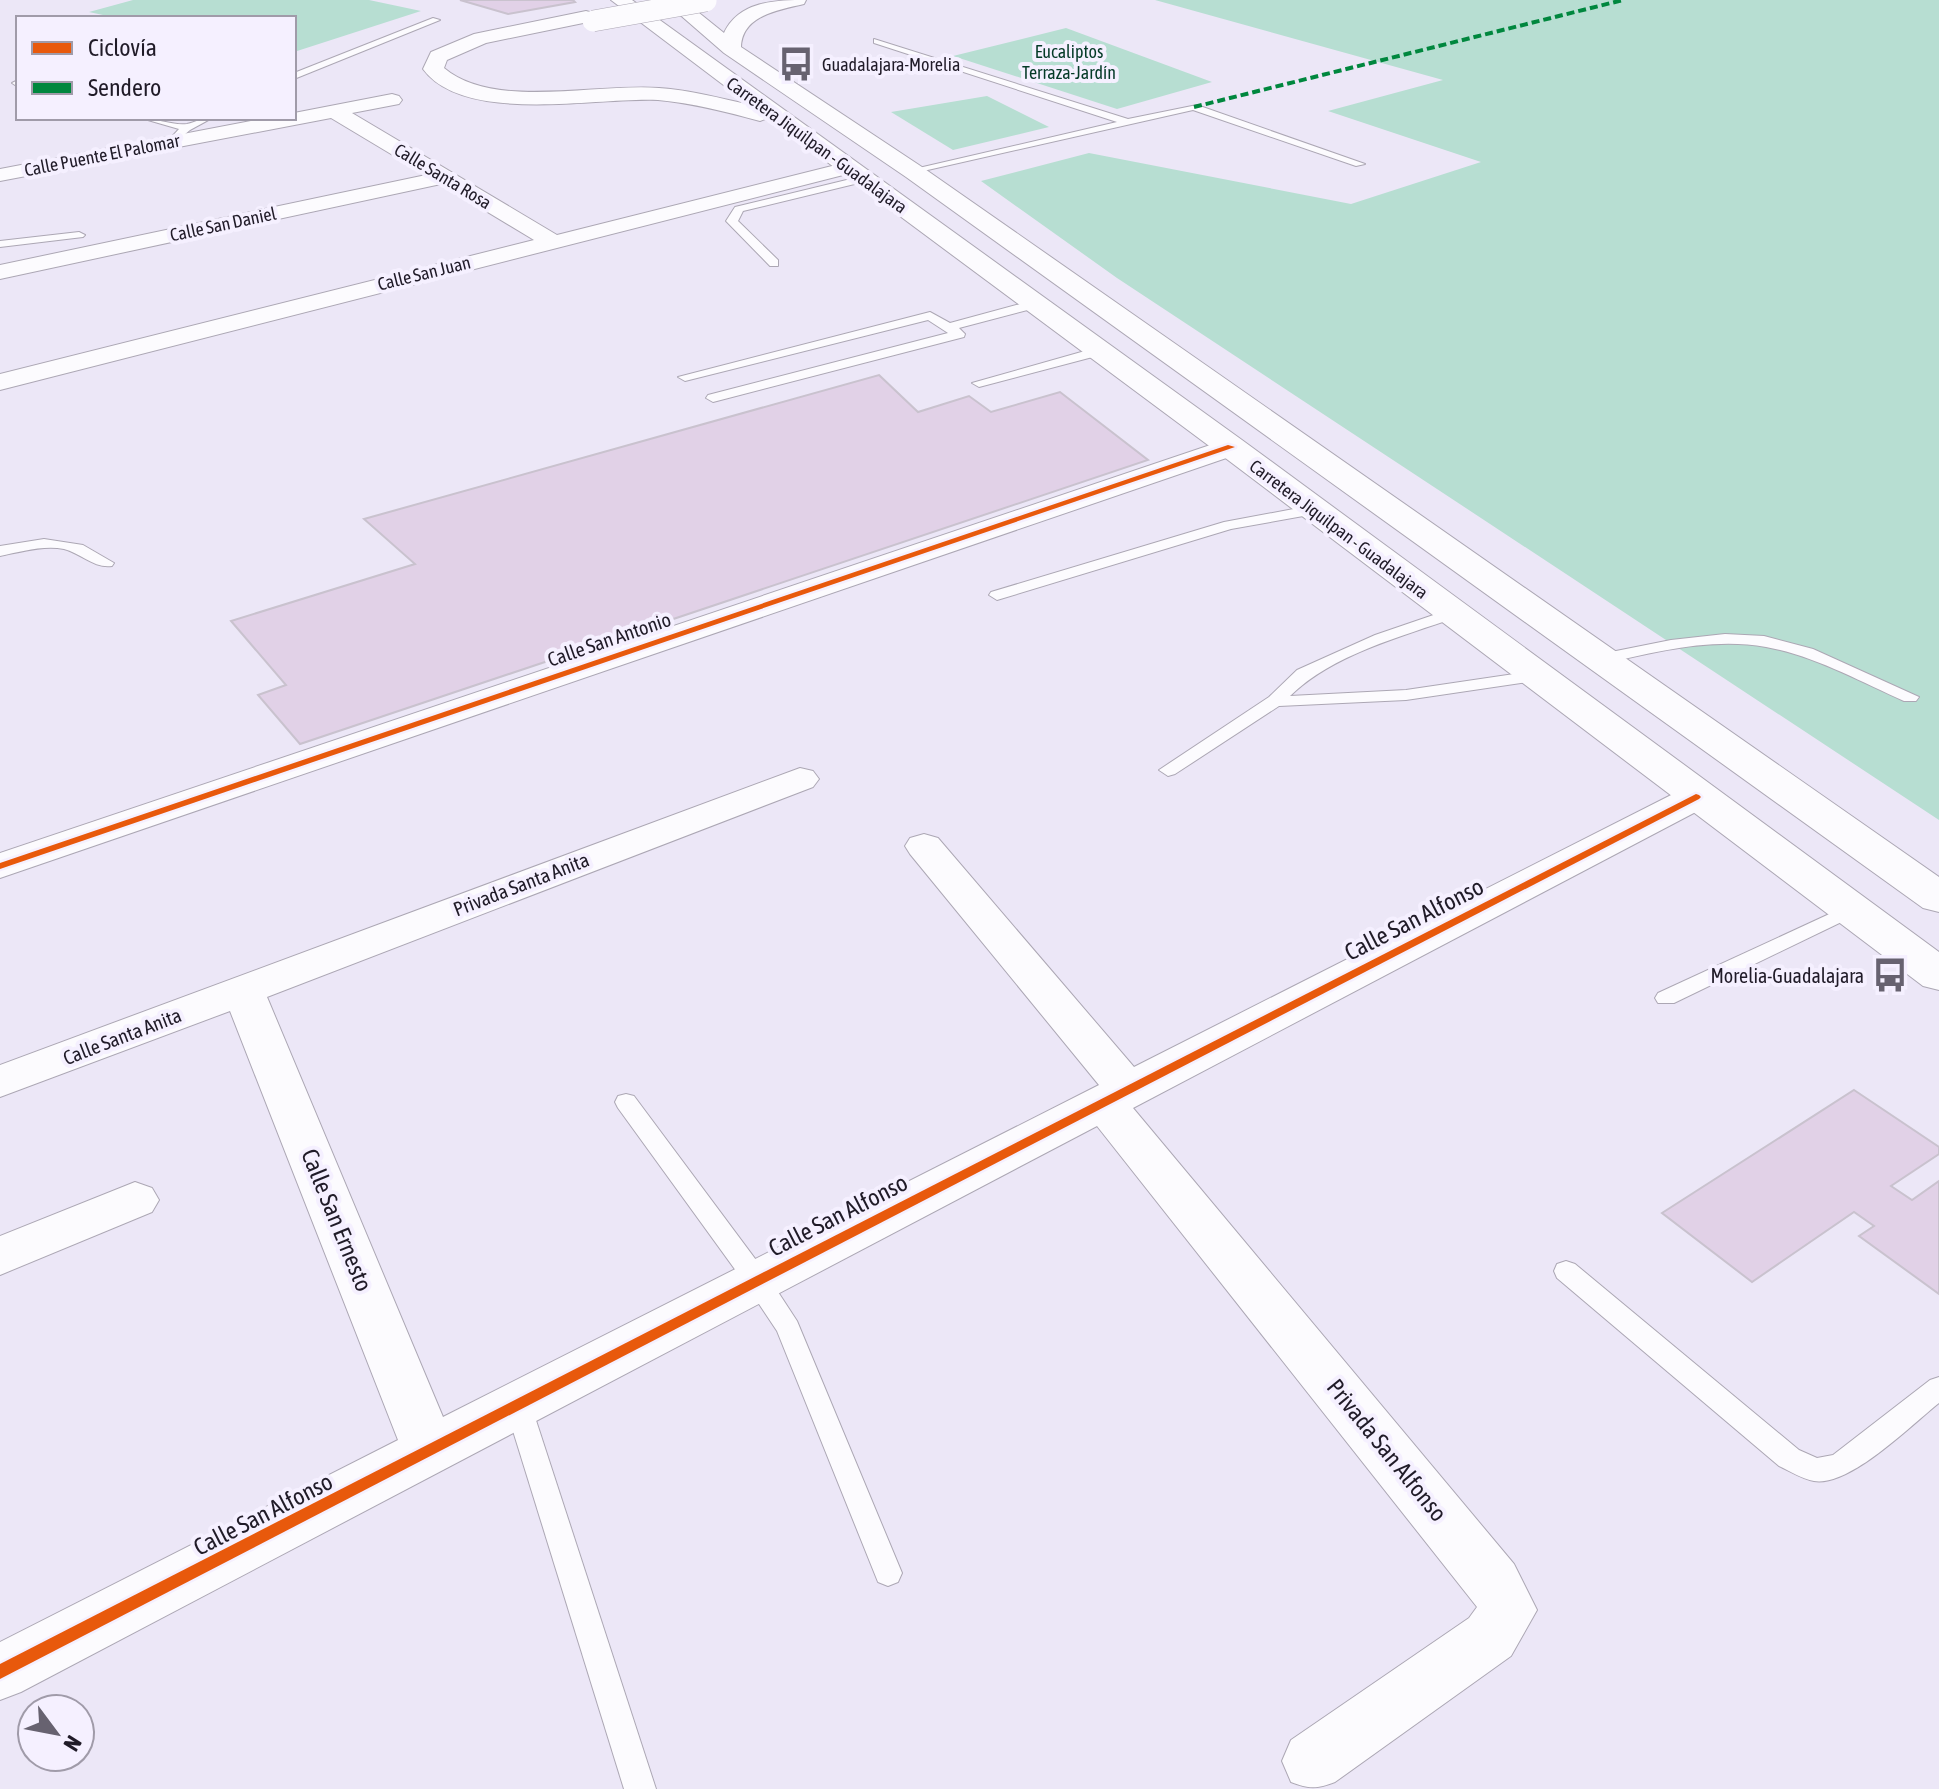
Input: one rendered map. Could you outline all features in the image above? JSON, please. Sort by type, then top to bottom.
[{"type":"highway","name":"Carretera Jiquilpan - Guadalajara","points":[[620,0],[670,48],[781,118],[1231,447],[1696,797],[1926,965]]},
{"type":"highway","name":"Carretera Jiquilpan - Guadalajara","points":[[672,0],[731,49],[914,172],[1939,898]]},
{"type":"highway","points":[[684,0],[471,41],[438,56],[433,69],[452,85],[487,93],[535,97],[657,94],[727,105],[781,118]]},
{"type":"highway","points":[[647,74],[602,86],[551,91],[478,84],[461,77],[454,70],[461,55],[487,43],[590,19],[708,0]]},
{"type":"highway","points":[[731,49],[731,37],[744,18],[760,10],[797,0]]},
{"type":"highway","points":[[1926,965],[1939,996]]},
{"type":"street","name":"Calle Puente El Palomar","points":[[296,117],[392,100]]},
{"type":"street","name":"Calle Santa Rosa","points":[[334,111],[551,241]]},
{"type":"street","name":"Calle Puente El Palomar","points":[[0,175],[179,135],[276,120]]},
{"type":"street","name":"Calle San Juan","points":[[0,382],[551,241],[856,173]]},
{"type":"street","name":"Calle San Daniel","points":[[0,272],[446,177]]},
{"type":"street","name":"Calle San Antonio","points":[[0,866],[1231,447]]},
{"type":"street","name":"Privada Santa Anita","points":[[243,990],[800,779]]},
{"type":"street","name":"Calle San Alfonso","points":[[0,1672],[756,1279],[1696,797]]},
{"type":"street","points":[[924,846],[1115,1095]]},
{"type":"street","name":"Calle Santa Anita","points":[[0,1082],[243,990]]},
{"type":"street","name":"Calle San Ernesto","points":[[243,990],[430,1451]]},
{"type":"street","name":"Privada San Alfonso","points":[[1115,1095],[1494,1582],[1508,1610],[1490,1637],[1313,1761]]},
{"type":"street","points":[[0,1256],[135,1200]]},
{"type":"lane","points":[[296,75],[436,20]]},
{"type":"lane","points":[[877,41],[1124,121]]},
{"type":"lane","points":[[914,172],[1194,107],[1360,164]]},
{"type":"lane","points":[[150,120],[179,135],[204,120]]},
{"type":"lane","points":[[774,263],[732,221],[739,209],[856,173]]},
{"type":"lane","points":[[0,244],[79,235]]},
{"type":"lane","points":[[950,327],[1035,304]]},
{"type":"lane","points":[[685,377],[930,316],[959,334],[713,398]]},
{"type":"lane","points":[[979,383],[1099,351]]},
{"type":"lane","points":[[997,595],[1229,525],[1315,510]]},
{"type":"lane","points":[[0,551],[53,542],[77,545],[106,563]]},
{"type":"lane","points":[[1168,770],[1275,701],[1303,674],[1381,639],[1451,614]]},
{"type":"lane","points":[[1602,659],[1652,648],[1743,639],[1801,651],[1910,697]]},
{"type":"lane","points":[[1275,701],[1399,697],[1535,676]]},
{"type":"lane","points":[[1666,998],[1851,910]]},
{"type":"lane","points":[[626,1102],[756,1279],[788,1328],[888,1573]]},
{"type":"lane","points":[[1566,1271],[1789,1458],[1816,1470],[1840,1465],[1939,1388]]},
{"type":"lane","points":[[518,1405],[640,1789]]},
{"type":"green space","points":[[133,0],[369,0],[421,11],[296,51],[296,16],[108,16],[89,12]]},
{"type":"green space","points":[[1155,0],[1939,0],[1939,820],[1117,278],[981,181],[1089,153],[1351,204],[1481,162],[1328,111],[1443,80]]},
{"type":"green space","name":"Eucaliptos Terraza-Jardín","points":[[1066,28],[1212,82],[1117,109],[953,56]]},
{"type":"green space","points":[[987,96],[1049,127],[953,150],[891,112]]},
{"type":"building","points":[[460,0],[573,0],[575,2],[508,14]]},
{"type":"building","points":[[879,375],[918,412],[969,396],[991,412],[1060,392],[1148,460],[300,744],[258,695],[286,685],[231,621],[415,564],[364,519]]},
{"type":"building","points":[[1854,1090],[1939,1147],[1939,1154],[1891,1186],[1912,1200],[1939,1181],[1939,1294],[1859,1236],[1874,1226],[1854,1212],[1752,1282],[1662,1213]]},
{"type":"marked path","points":[[1194,107],[1623,0]]},
{"type":"cycle path","points":[[0,866],[1231,447]]},
{"type":"cycle path","points":[[0,1672],[1696,797]]},
{"type":"place","name":"Guadalajara-Morelia","points":[[796,64]]},
{"type":"place","name":"Morelia-Guadalajara","points":[[1890,975]]}]
